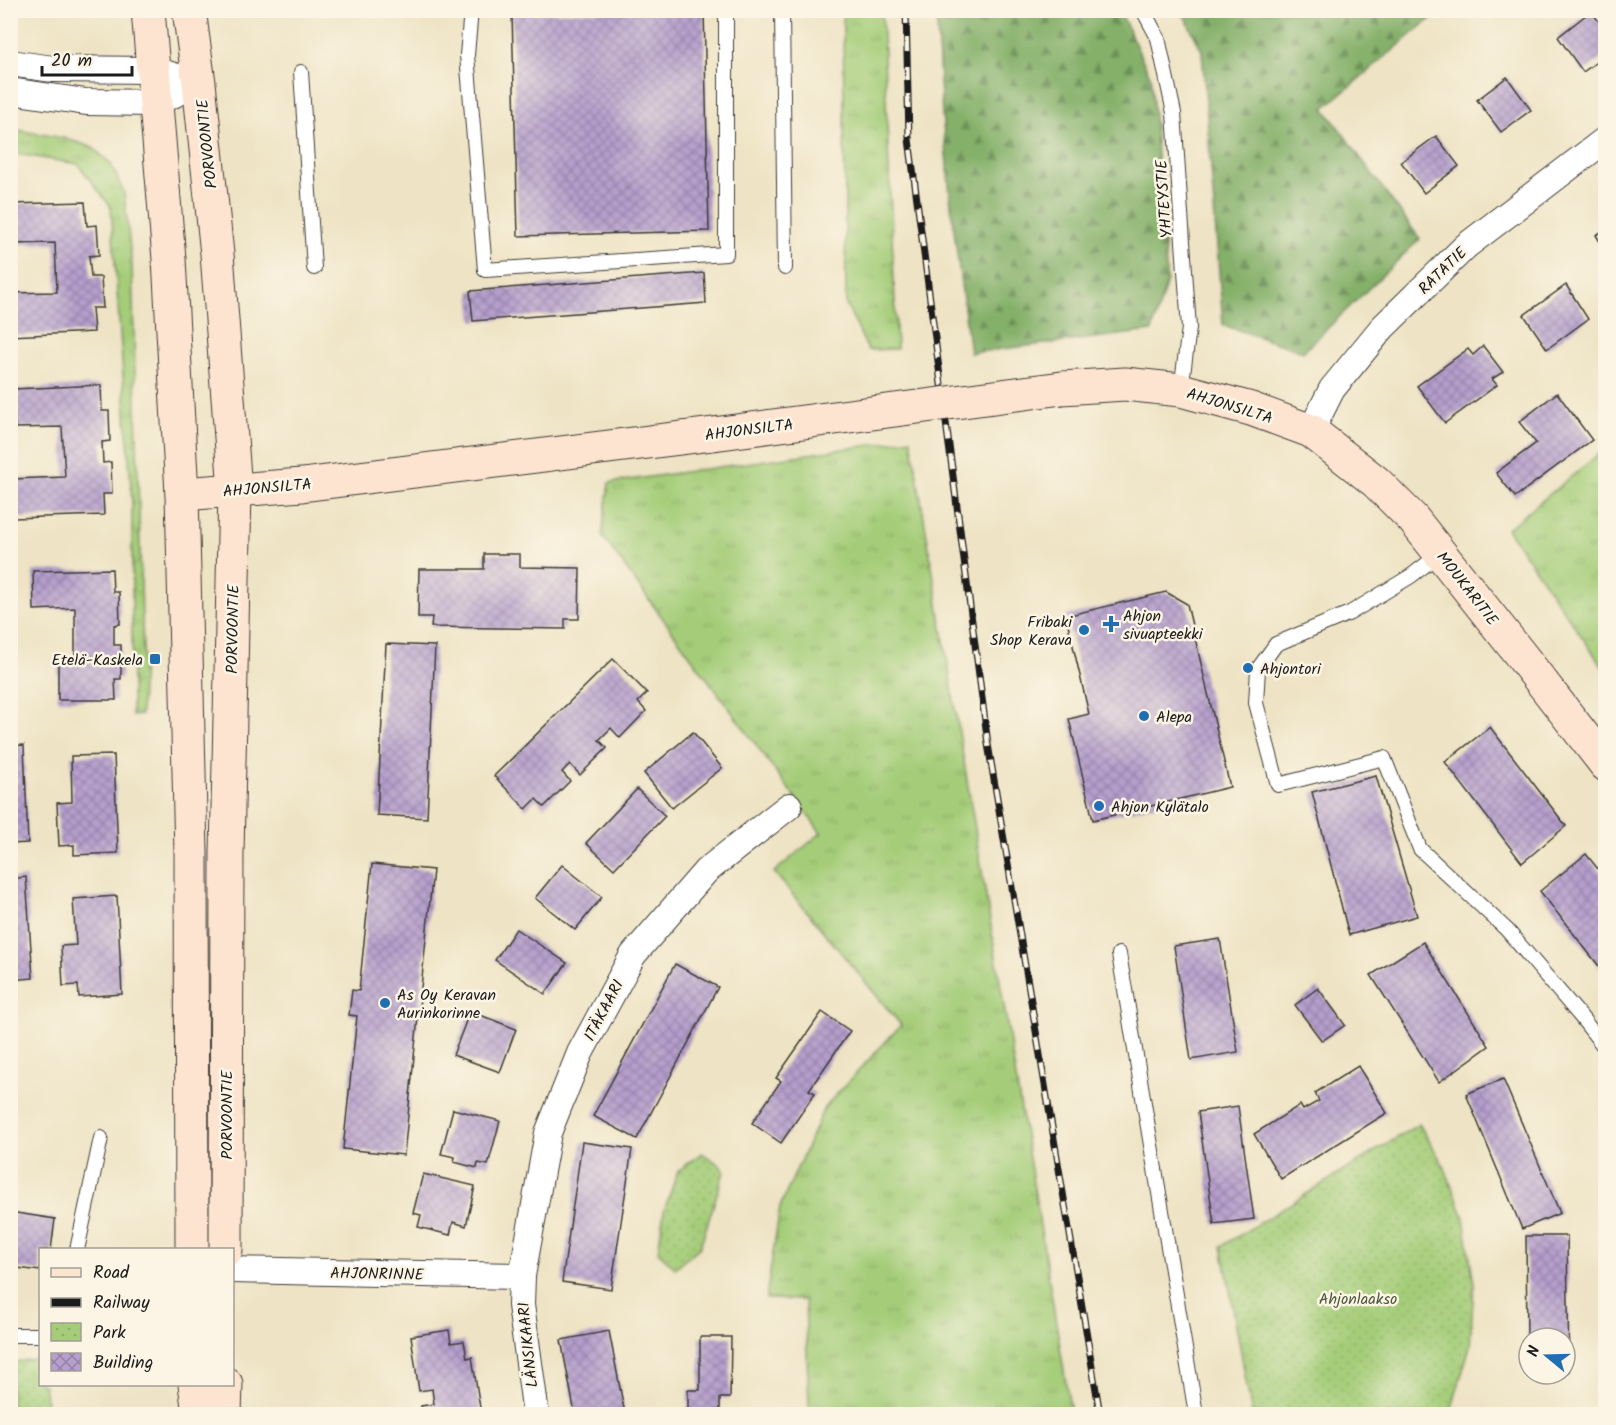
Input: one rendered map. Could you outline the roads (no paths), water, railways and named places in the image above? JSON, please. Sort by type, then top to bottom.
[{"type":"street","name":"PORVOONTIE","points":[[148,10],[170,259],[182,494],[191,854],[192,1248]]},
{"type":"street","name":"PORVOONTIE","points":[[189,10],[217,254],[235,490],[227,853],[226,1248]]},
{"type":"street","points":[[10,63],[53,69],[153,70],[199,83]]},
{"type":"street","points":[[10,91],[86,102],[155,103],[199,83]]},
{"type":"street","name":"RATATIE","points":[[1311,430],[1332,389],[1382,328],[1466,246],[1605,139]]},
{"type":"street","name":"AHJONSILTA","points":[[182,494],[314,483],[1062,388],[1125,384],[1181,390],[1251,409],[1311,430]]},
{"type":"street","name":"MOUKARITIE","points":[[1311,430],[1376,483],[1413,519],[1602,754]]},
{"type":"street","name":"ITÄKAARI","points":[[522,1276],[548,1133],[580,1053],[633,955],[706,871],[789,806]]},
{"type":"street","name":"AHJONRINNE","points":[[234,1270],[522,1276]]},
{"type":"street","name":"LÄNSIKAARI","points":[[522,1276],[521,1305],[536,1414]]},
{"type":"street","points":[[195,1386],[199,1414]]},
{"type":"street","points":[[225,1414],[226,1386]]},
{"type":"lane","points":[[471,10],[467,55],[485,270],[726,254],[726,10]]},
{"type":"lane","points":[[782,10],[785,268]]},
{"type":"lane","name":"YHTEYSTIE","points":[[1143,10],[1158,38],[1174,112],[1189,328],[1181,390]]},
{"type":"lane","points":[[301,72],[314,268]]},
{"type":"lane","points":[[1441,553],[1411,576],[1350,614],[1276,644],[1258,669],[1256,703],[1278,785],[1384,758],[1420,849],[1507,930],[1581,1017],[1605,1049]]},
{"type":"lane","points":[[1119,954],[1196,1414]]},
{"type":"lane","points":[[77,1248],[101,1138]]},
{"type":"lane","points":[[10,1335],[39,1335]]},
{"type":"railway","points":[[906,10],[909,139],[988,744],[1100,1414]]},
{"type":"place","name":"Ahjon sivuapteekki","points":[[1111,624]]},
{"type":"place","name":"Fribaki Shop Kerava","points":[[1084,630]]},
{"type":"place","name":"Etelä-Kaskela","points":[[155,659]]},
{"type":"place","name":"Ahjontori","points":[[1248,668]]},
{"type":"place","name":"Alepa","points":[[1144,716]]},
{"type":"place","name":"Ahjon Kylätalo","points":[[1099,806]]},
{"type":"place","name":"As Oy Keravan Aurinkorinne","points":[[385,1003]]},
{"type":"park label","name":"Ahjonlaakso","points":[[1358,1298]]}]
